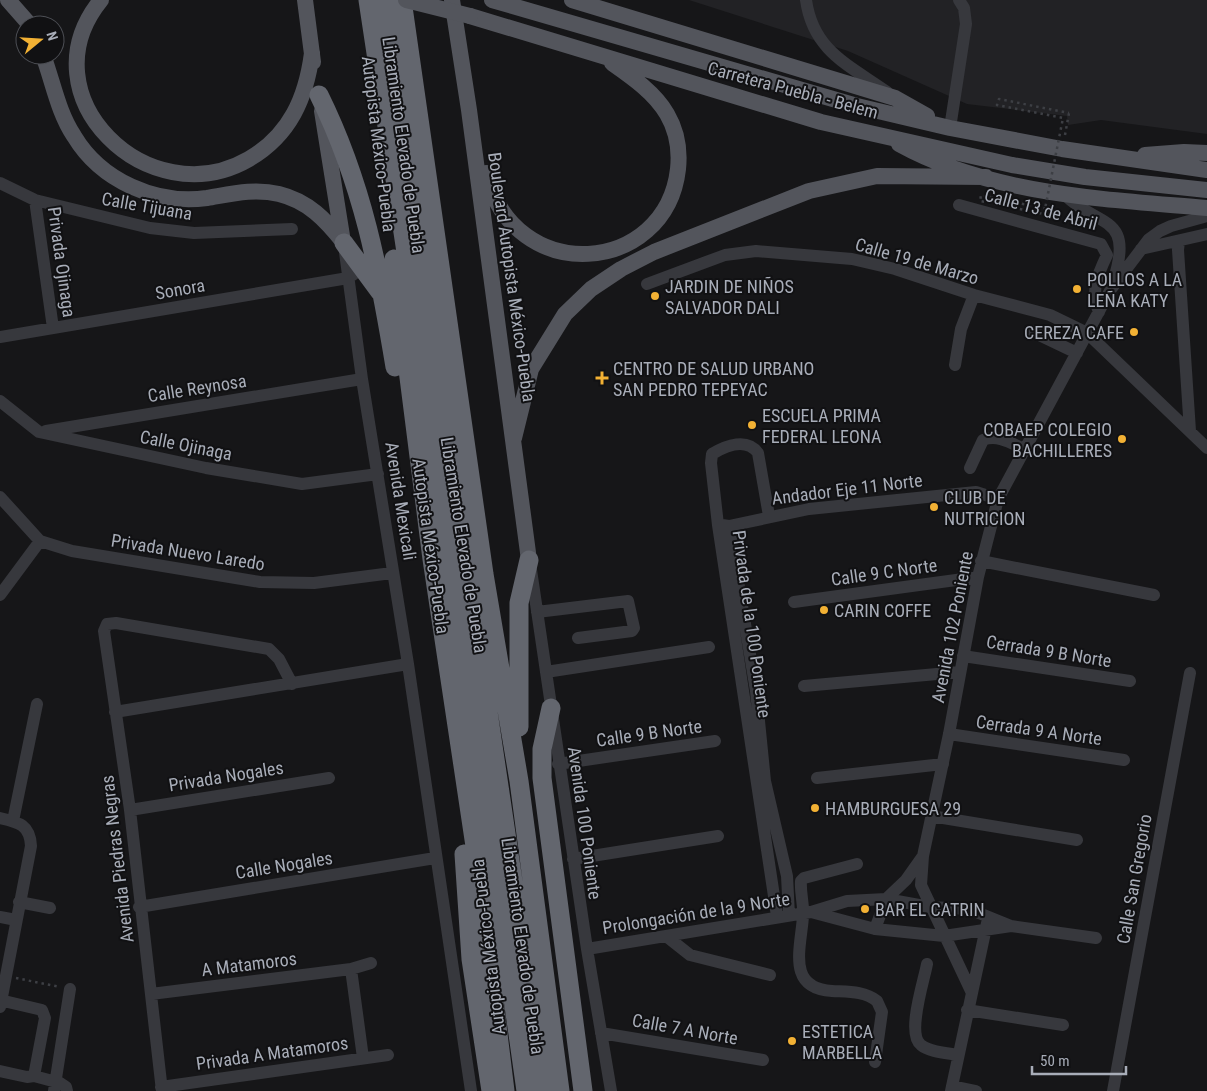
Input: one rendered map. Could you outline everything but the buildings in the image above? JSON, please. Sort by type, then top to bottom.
[{"type":"highway","name":"Autopista México-Puebla","points":[[360,0],[432,559],[475,846],[505,1091]]},
{"type":"highway","name":"Libramiento Elevado de Puebla","points":[[368,0],[434,438],[526,1091]]},
{"type":"highway","name":"Libramiento Elevado de Puebla","points":[[383,0],[544,1091]]},
{"type":"highway","points":[[402,0],[484,574],[519,781],[560,1091]]},
{"type":"highway","points":[[319,95],[355,178],[372,241],[424,537],[432,559]]},
{"type":"highway","points":[[344,243],[355,273],[382,295]]},
{"type":"highway","points":[[519,781],[519,603],[529,560]]},
{"type":"highway","points":[[444,636],[455,748],[471,959],[491,1091]]},
{"type":"highway","points":[[551,708],[542,749],[543,793],[584,1091]]},
{"type":"main road","points":[[8,0],[21,15]]},
{"type":"main road","points":[[101,0],[88,21],[78,55],[78,79],[84,104],[96,125],[120,149],[140,162],[163,171],[185,175],[218,172],[245,161],[273,143],[288,126],[298,108],[306,86],[312,53]]},
{"type":"main road","points":[[305,0],[344,243]]},
{"type":"main road","name":"Carretera Puebla - Belem","points":[[406,0],[470,16],[821,122],[1012,165],[1085,177],[1207,190]]},
{"type":"main road","name":"Boulevard Autopista México-Puebla","points":[[452,0],[469,110],[529,560]]},
{"type":"main road","name":"Carretera Puebla - Belem","points":[[492,0],[848,103],[944,126],[1062,149],[1207,170]]},
{"type":"main road","points":[[572,0],[895,98],[944,126]]},
{"type":"main road","points":[[469,110],[491,190],[504,215],[522,233],[541,246],[568,254],[590,254],[624,244],[650,227],[668,203],[676,182],[678,146],[671,121],[654,99],[626,73],[592,52]]},
{"type":"main road","points":[[46,65],[63,115],[73,136],[94,162],[117,178],[145,192],[175,199],[207,198],[251,191],[278,194],[292,198],[325,220],[344,243]]},
{"type":"main road","points":[[884,135],[917,154],[986,177],[1064,195],[1207,208]]},
{"type":"main road","points":[[1120,158],[1184,152],[1207,153]]},
{"type":"main road","points":[[514,438],[531,369],[546,343],[565,314],[590,289],[621,268],[654,252],[809,191],[829,186],[876,176],[986,177]]},
{"type":"street","points":[[806,0],[813,28],[827,49],[842,62],[895,98]]},
{"type":"street","points":[[944,126],[966,24],[964,8],[959,0]]},
{"type":"street","name":"Calle Tijuana","points":[[0,183],[35,200],[150,228],[176,231],[235,232],[292,229]]},
{"type":"street","name":"Avenida 102 Poniente","points":[[1064,195],[1079,206],[1102,218],[1116,234],[1120,253],[1111,289]]},
{"type":"street","name":"Privada Ojinaga","points":[[35,200],[53,328]]},
{"type":"street","name":"Calle 13 de Abril","points":[[960,204],[1101,244],[1107,255],[1095,283],[1096,304],[1099,312]]},
{"type":"street","name":"Avenida 102 Poniente","points":[[971,991],[921,885],[923,856],[950,734],[959,672],[981,561],[998,499],[1111,289],[1141,249],[1160,231],[1207,216]]},
{"type":"street","points":[[1141,249],[1207,234]]},
{"type":"street","points":[[1179,241],[1178,250],[1190,431]]},
{"type":"street","name":"Calle 19 de Marzo","points":[[647,284],[725,255],[756,251],[852,259],[895,269],[1050,315],[1088,333],[1207,448]]},
{"type":"street","name":"Sonora","points":[[0,337],[355,273]]},
{"type":"street","name":"Avenida Mexicali","points":[[355,273],[362,379],[408,664],[435,858],[471,1091]]},
{"type":"street","points":[[955,365],[961,329],[974,294]]},
{"type":"street","points":[[1032,331],[1077,353]]},
{"type":"street","name":"Calle Reynosa","points":[[39,432],[362,379]]},
{"type":"street","name":"Calle Ojinaga","points":[[0,401],[39,432],[206,468],[302,484],[378,474]]},
{"type":"street","points":[[970,468],[982,440],[989,437],[1000,438],[1024,448]]},
{"type":"street","name":"Privada de la 100 Poniente","points":[[769,516],[758,454],[753,447],[746,444],[731,446],[712,454],[711,463],[724,526],[783,916]]},
{"type":"street","name":"Andador Eje 11 Norte","points":[[724,526],[809,509],[976,492],[998,499]]},
{"type":"street","points":[[0,497],[40,541],[0,595]]},
{"type":"street","name":"Privada Nuevo Laredo","points":[[40,541],[72,551],[260,582],[314,583],[392,573]]},
{"type":"street","name":"Avenida 100 Poniente","points":[[529,560],[558,764],[611,1091]]},
{"type":"street","points":[[981,561],[1154,596]]},
{"type":"street","name":"Calle 9 C Norte","points":[[794,602],[978,577]]},
{"type":"street","points":[[537,612],[628,601],[634,628],[632,631],[578,638]]},
{"type":"street","name":"Avenida Piedras Negras","points":[[162,1089],[130,810],[104,630],[107,624],[116,622],[269,649],[279,659],[292,684]]},
{"type":"street","points":[[546,672],[709,647]]},
{"type":"street","name":"Cerrada 9 B Norte","points":[[963,656],[1130,681]]},
{"type":"street","points":[[115,712],[408,664]]},
{"type":"street","points":[[804,686],[959,672]]},
{"type":"street","name":"Calle San Gregorio","points":[[1113,1091],[1190,673]]},
{"type":"street","points":[[13,821],[37,704]]},
{"type":"street","name":"Cerrada 9 A Norte","points":[[950,734],[1124,760]]},
{"type":"street","name":"Calle 9 B Norte","points":[[558,764],[715,741]]},
{"type":"street","points":[[816,778],[943,764]]},
{"type":"street","name":"Privada Nogales","points":[[130,810],[329,778]]},
{"type":"street","points":[[931,816],[1077,840]]},
{"type":"street","points":[[0,818],[13,821],[27,829],[30,834],[31,846],[18,902],[0,1002],[42,1010],[45,1018],[34,1076]]},
{"type":"street","points":[[573,859],[718,836]]},
{"type":"street","points":[[875,929],[886,899],[906,880],[923,856]]},
{"type":"street","name":"Calle Nogales","points":[[140,907],[435,858]]},
{"type":"street","points":[[858,864],[804,878],[800,887],[807,912],[798,961],[804,981],[813,988],[858,992],[877,1001],[882,1012],[875,1062]]},
{"type":"street","name":"Prolongación de la 9 Norte","points":[[587,949],[807,912],[847,901],[886,899],[930,907]]},
{"type":"street","points":[[18,902],[50,908]]},
{"type":"street","points":[[930,907],[969,910],[1011,926],[1096,938]]},
{"type":"street","name":"Prolongación de la 9 Norte","points":[[807,912],[875,929],[944,936]]},
{"type":"street","points":[[976,1091],[951,1089],[988,916]]},
{"type":"street","points":[[0,917],[16,920]]},
{"type":"street","points":[[944,936],[1011,926]]},
{"type":"street","points":[[666,936],[690,955],[770,975]]},
{"type":"street","name":"A Matamoros","points":[[151,994],[351,969],[371,963]]},
{"type":"street","points":[[927,964],[914,1029],[916,1041],[922,1047],[958,1055]]},
{"type":"street","points":[[351,969],[364,1058]]},
{"type":"street","points":[[54,1086],[70,989]]},
{"type":"street","points":[[967,1010],[1063,1025]]},
{"type":"street","name":"Calle 7 A Norte","points":[[601,1033],[764,1060]]},
{"type":"street","name":"Privada A Matamoros","points":[[162,1089],[388,1055]]},
{"type":"street","points":[[0,1071],[27,1077],[34,1076],[54,1086],[66,1087],[67,1091]]},
{"type":"path","points":[[1036,206],[981,195],[980,201],[1044,214],[1063,118],[998,104],[998,99],[1069,113],[1062,149]]},
{"type":"path","points":[[5,976],[70,989]]},
{"type":"shaded area","points":[[689,0],[1207,0],[1207,134],[1101,120],[1068,125],[1067,116],[967,104],[848,51]]},
{"type":"place","name":"POLLOS A LA LEÑA KATY","points":[[1077,289]]},
{"type":"place","name":"JARDIN DE NIÑOS SALVADOR DALI","points":[[655,296]]},
{"type":"place","name":"CEREZA CAFE","points":[[1134,332]]},
{"type":"place","name":"CENTRO DE SALUD URBANO SAN PEDRO TEPEYAC","points":[[602,378]]},
{"type":"place","name":"ESCUELA PRIMA FEDERAL LEONA","points":[[752,425]]},
{"type":"place","name":"COBAEP COLEGIO BACHILLERES","points":[[1122,439]]},
{"type":"place","name":"CLUB DE NUTRICION","points":[[934,507]]},
{"type":"place","name":"CARIN COFFE","points":[[824,610]]},
{"type":"place","name":"HAMBURGUESA 29","points":[[815,808]]},
{"type":"place","name":"BAR EL CATRIN","points":[[865,909]]},
{"type":"place","name":"ESTETICA MARBELLA","points":[[792,1041]]}]
